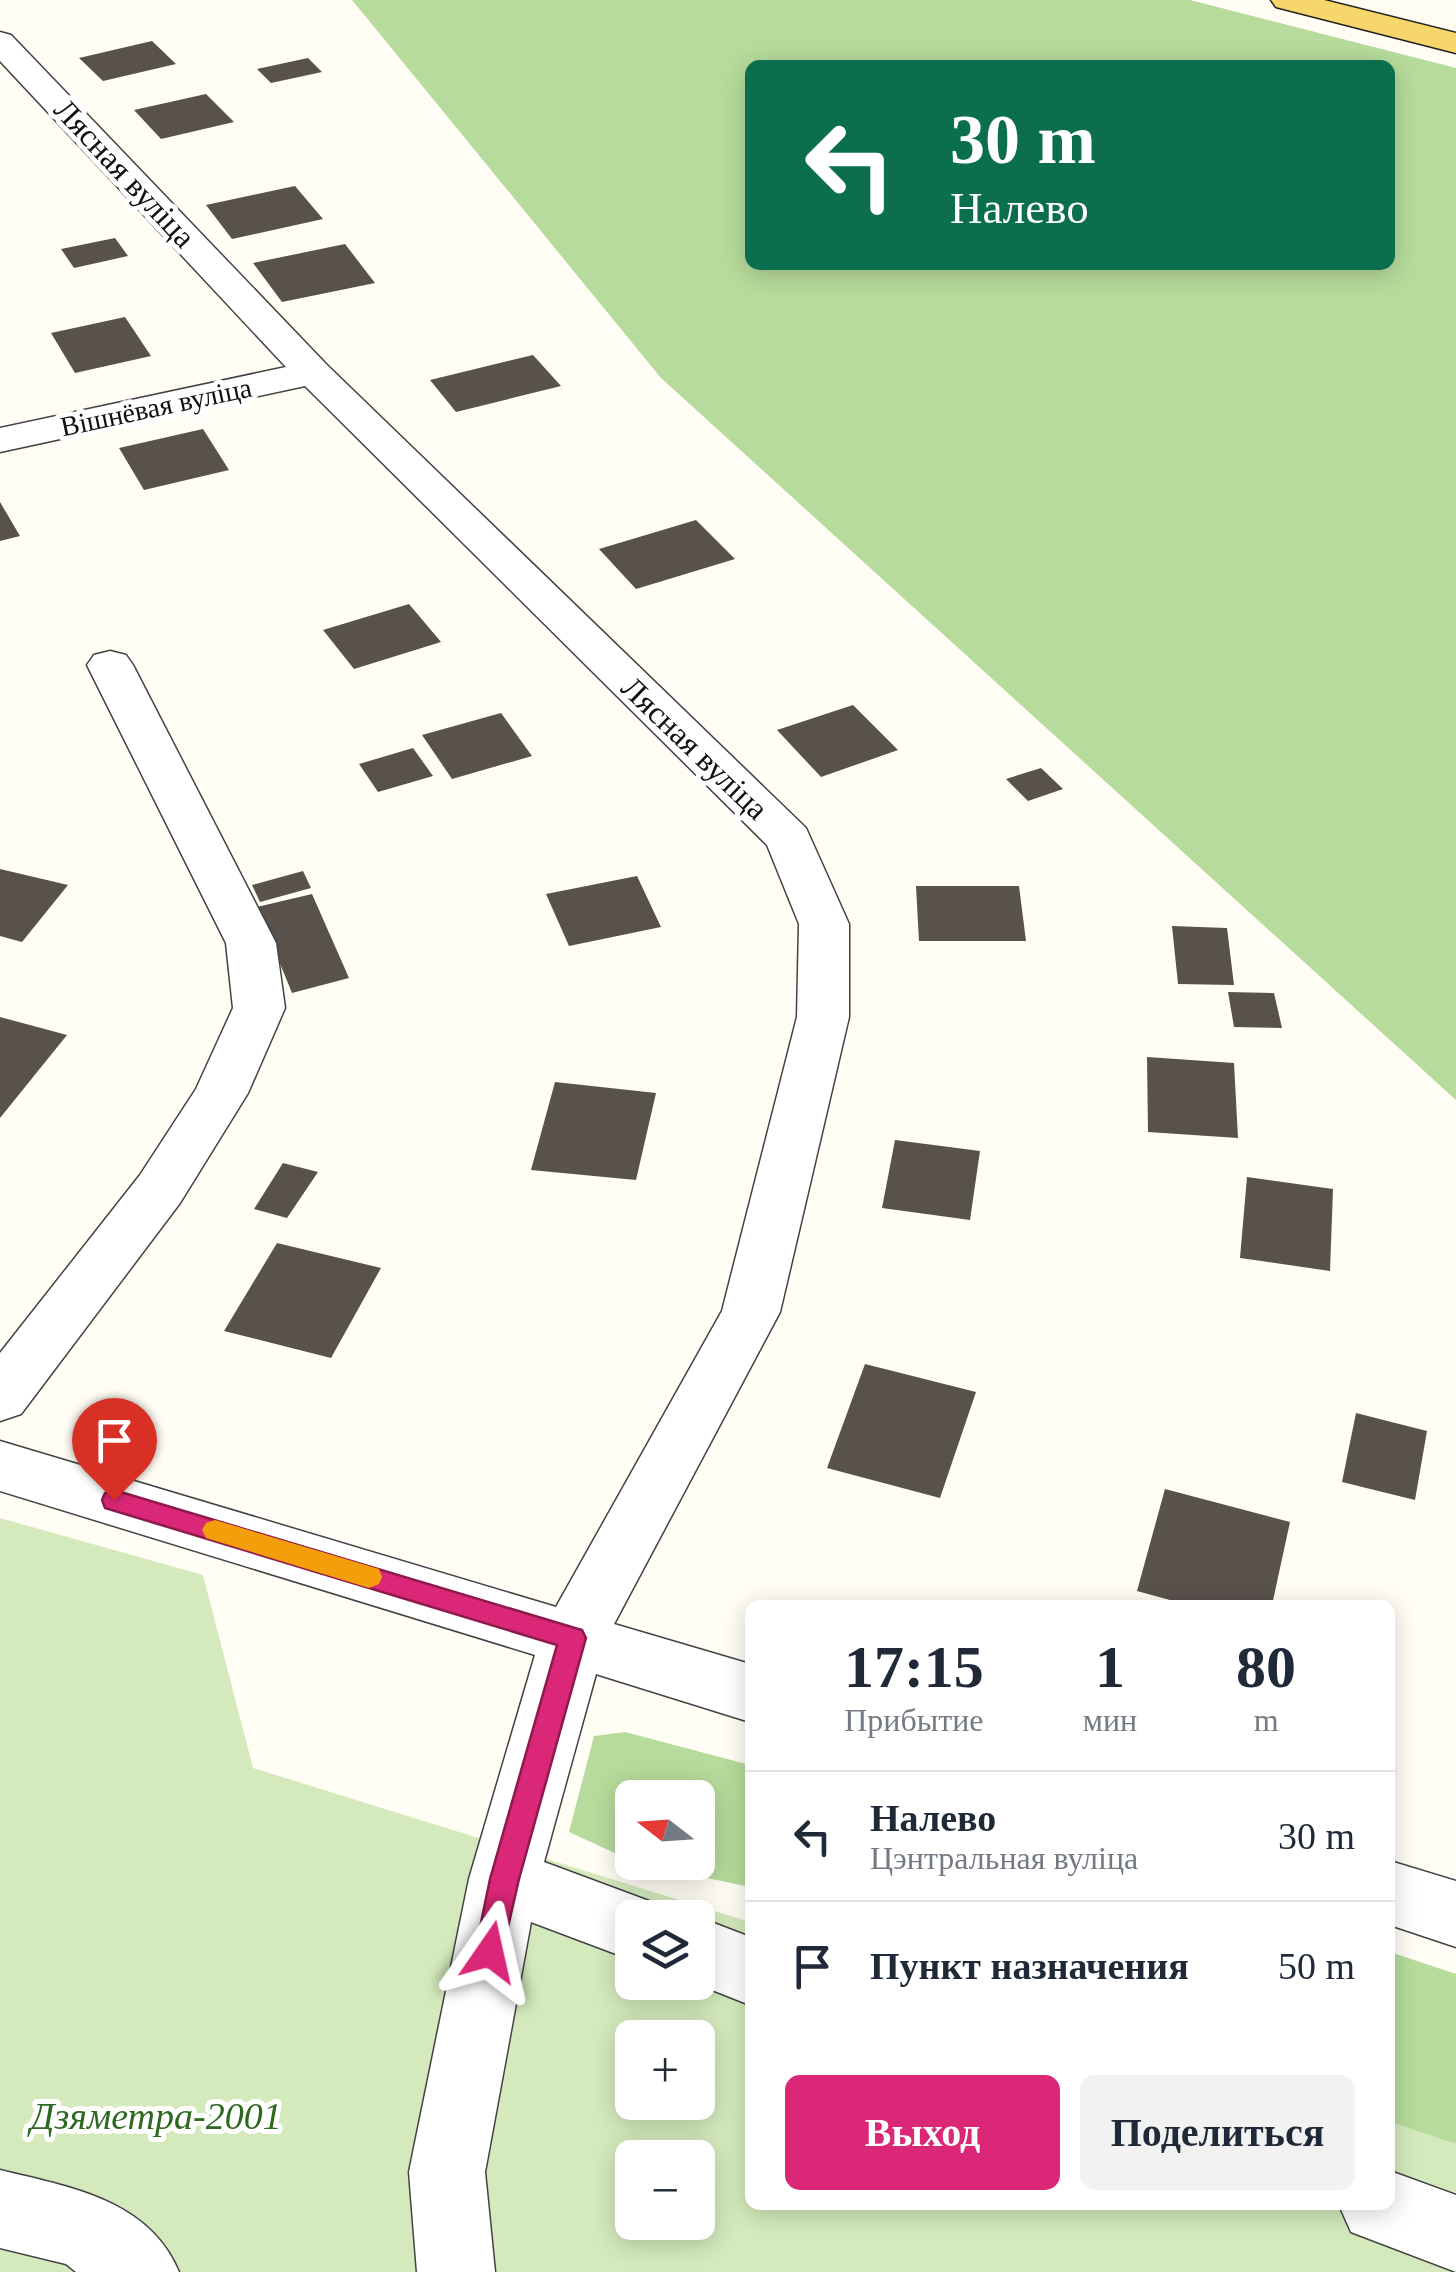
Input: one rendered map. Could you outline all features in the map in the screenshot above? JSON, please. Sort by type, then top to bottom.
[{"type":"main road","points":[[1287,0],[1456,43]]},
{"type":"street","name":"Лясная вуліца","points":[[10,65],[313,373],[789,840],[824,924],[824,1017],[751,1312],[572,1638],[504,1879],[447,2172],[456,2272]]},
{"type":"street","name":"Вішнёвая вуліца","points":[[0,440],[313,373]]},
{"type":"street","points":[[0,1396],[160,1189],[222,1093],[259,1008],[251,944],[110,665]]},
{"type":"street","points":[[0,1466],[745,1691]]},
{"type":"street","points":[[504,1879],[615,1921]]},
{"type":"street","points":[[1395,1895],[1456,1914]]},
{"type":"street","points":[[715,1958],[745,1969]]},
{"type":"street","points":[[0,2209],[86,2230],[140,2272]]},
{"type":"street","points":[[1391,2210],[1456,2234]]},
{"type":"green space","points":[[352,0],[1190,0],[1456,68],[1456,1100],[661,378]]},
{"type":"green space","name":"Дзяметра-2001","points":[[0,1518],[203,1575],[253,1768],[679,1900],[615,1900],[615,2000],[715,2000],[715,1911],[745,1920],[745,2210],[1395,2210],[1395,2124],[1456,2144],[1456,2272],[0,2272]]},
{"type":"green space","points":[[625,1732],[745,1764],[745,1886],[715,1880],[715,1780],[615,1780],[615,1853],[569,1832],[594,1736]]},
{"type":"green space","points":[[1395,1954],[1456,1974],[1456,2144],[1395,2124]]},
{"type":"building","points":[[152,41],[176,64],[103,81],[79,58]]},
{"type":"building","points":[[308,58],[322,72],[271,83],[257,69]]},
{"type":"building","points":[[206,94],[234,122],[161,139],[134,110]]},
{"type":"building","points":[[295,186],[323,219],[232,239],[206,205]]},
{"type":"building","points":[[115,238],[128,256],[74,268],[61,249]]},
{"type":"building","points":[[345,244],[375,283],[282,302],[253,263]]},
{"type":"building","points":[[125,317],[151,356],[75,373],[51,333]]},
{"type":"building","points":[[533,355],[561,386],[456,412],[430,380]]},
{"type":"building","points":[[203,429],[229,470],[144,490],[119,448]]},
{"type":"building","points":[[0,502],[20,536],[0,541]]},
{"type":"building","points":[[696,520],[735,559],[636,589],[599,549]]},
{"type":"building","points":[[409,604],[441,642],[354,669],[323,630]]},
{"type":"building","points":[[853,705],[898,750],[821,777],[777,730]]},
{"type":"building","points":[[501,713],[532,756],[452,779],[422,735]]},
{"type":"building","points":[[413,748],[433,776],[378,792],[359,764]]},
{"type":"building","points":[[1041,768],[1063,789],[1028,801],[1006,779]]},
{"type":"building","points":[[0,869],[68,885],[22,942],[0,936]]},
{"type":"building","points":[[303,871],[311,888],[260,902],[252,885]]},
{"type":"building","points":[[637,876],[661,927],[569,946],[546,894]]},
{"type":"building","points":[[916,886],[1019,886],[1026,941],[919,941]]},
{"type":"building","points":[[312,894],[349,978],[292,993],[257,907]]},
{"type":"building","points":[[1172,926],[1227,928],[1234,985],[1178,984]]},
{"type":"building","points":[[1228,992],[1274,993],[1282,1028],[1234,1027]]},
{"type":"building","points":[[0,1017],[67,1035],[0,1118]]},
{"type":"building","points":[[1147,1057],[1234,1063],[1238,1138],[1148,1132]]},
{"type":"building","points":[[555,1082],[656,1093],[636,1180],[531,1170]]},
{"type":"building","points":[[895,1140],[980,1151],[970,1220],[882,1208]]},
{"type":"building","points":[[283,1163],[318,1172],[287,1218],[254,1209]]},
{"type":"building","points":[[1247,1177],[1333,1189],[1330,1271],[1240,1258]]},
{"type":"building","points":[[277,1243],[381,1268],[331,1358],[224,1331]]},
{"type":"building","points":[[865,1364],[976,1392],[940,1498],[827,1468]]},
{"type":"building","points":[[1356,1413],[1427,1431],[1415,1500],[1342,1482]]},
{"type":"building","points":[[1165,1489],[1290,1522],[1273,1600],[1170,1600],[1137,1591]]},
{"type":"slow traffic","points":[[215,1530],[369,1577]]},
{"type":"route","points":[[114,1500],[572,1638],[504,1879],[490,1952]]}]
